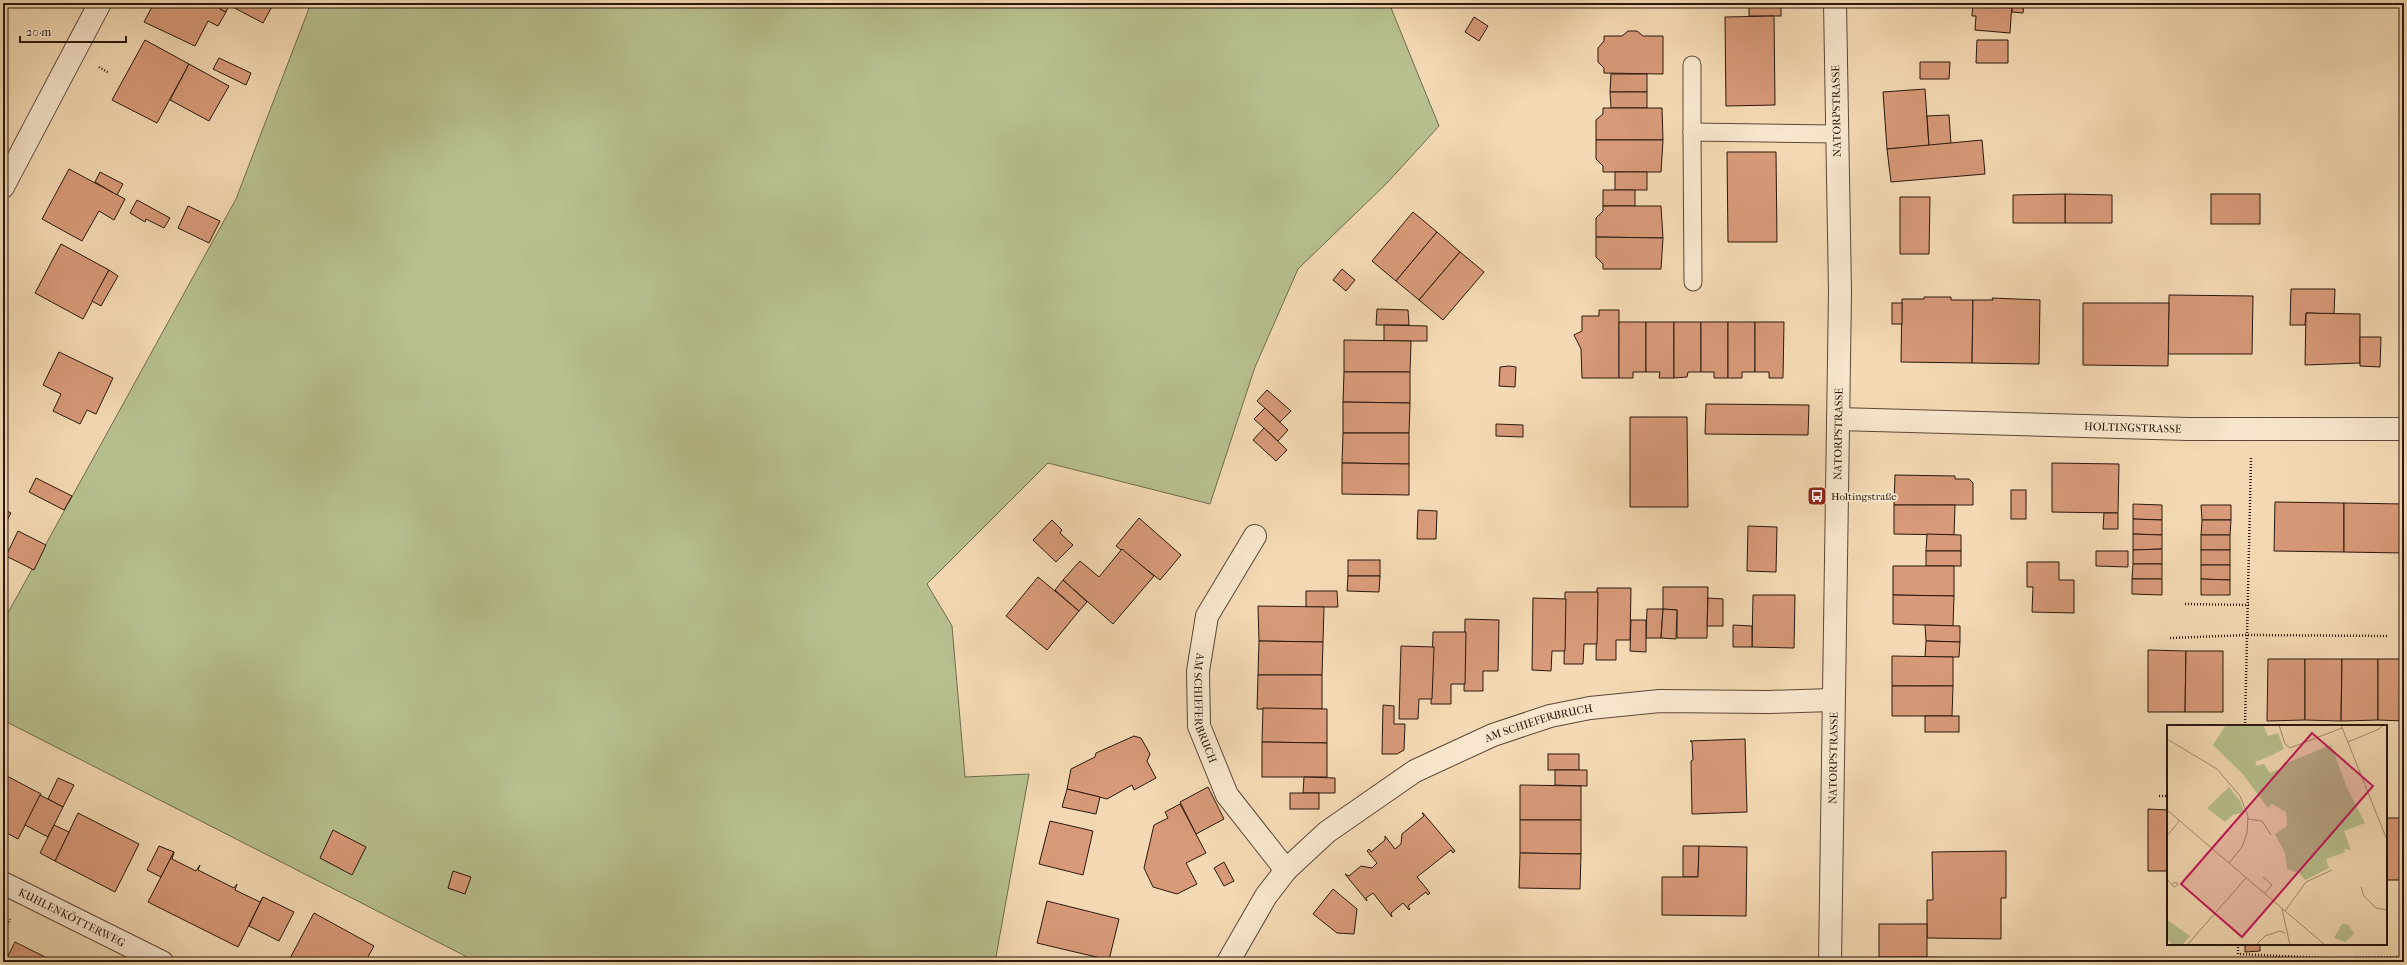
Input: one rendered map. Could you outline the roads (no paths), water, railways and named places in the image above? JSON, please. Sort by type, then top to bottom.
[{"type":"street","points":[[3,187],[100,3]]},
{"type":"street","name":"NATORPSTRASSE","points":[[1830,962],[1832,700],[1840,292],[1836,134],[1835,3]]},
{"type":"street","name":"HOLTINGSTRASSE","points":[[1838,419],[2249,429],[2404,429]]},
{"type":"street","name":"AM SCHIEFERBRUCH","points":[[1255,536],[1207,616],[1198,671],[1199,726],[1227,795],[1286,870]]},
{"type":"street","name":"AM SCHIEFERBRUCH","points":[[1228,962],[1266,896],[1286,870],[1327,832],[1415,771],[1492,735],[1550,716],[1590,708],[1660,701],[1768,702],[1832,700]]},
{"type":"street","name":"KUHLENKÖTTERWEG","points":[[3,883],[162,962]]},
{"type":"lane","points":[[1692,66],[1693,282]]},
{"type":"lane","points":[[1692,132],[1836,134]]},
{"type":"place","name":"Holtingstraße","points":[[1817,496]]}]
